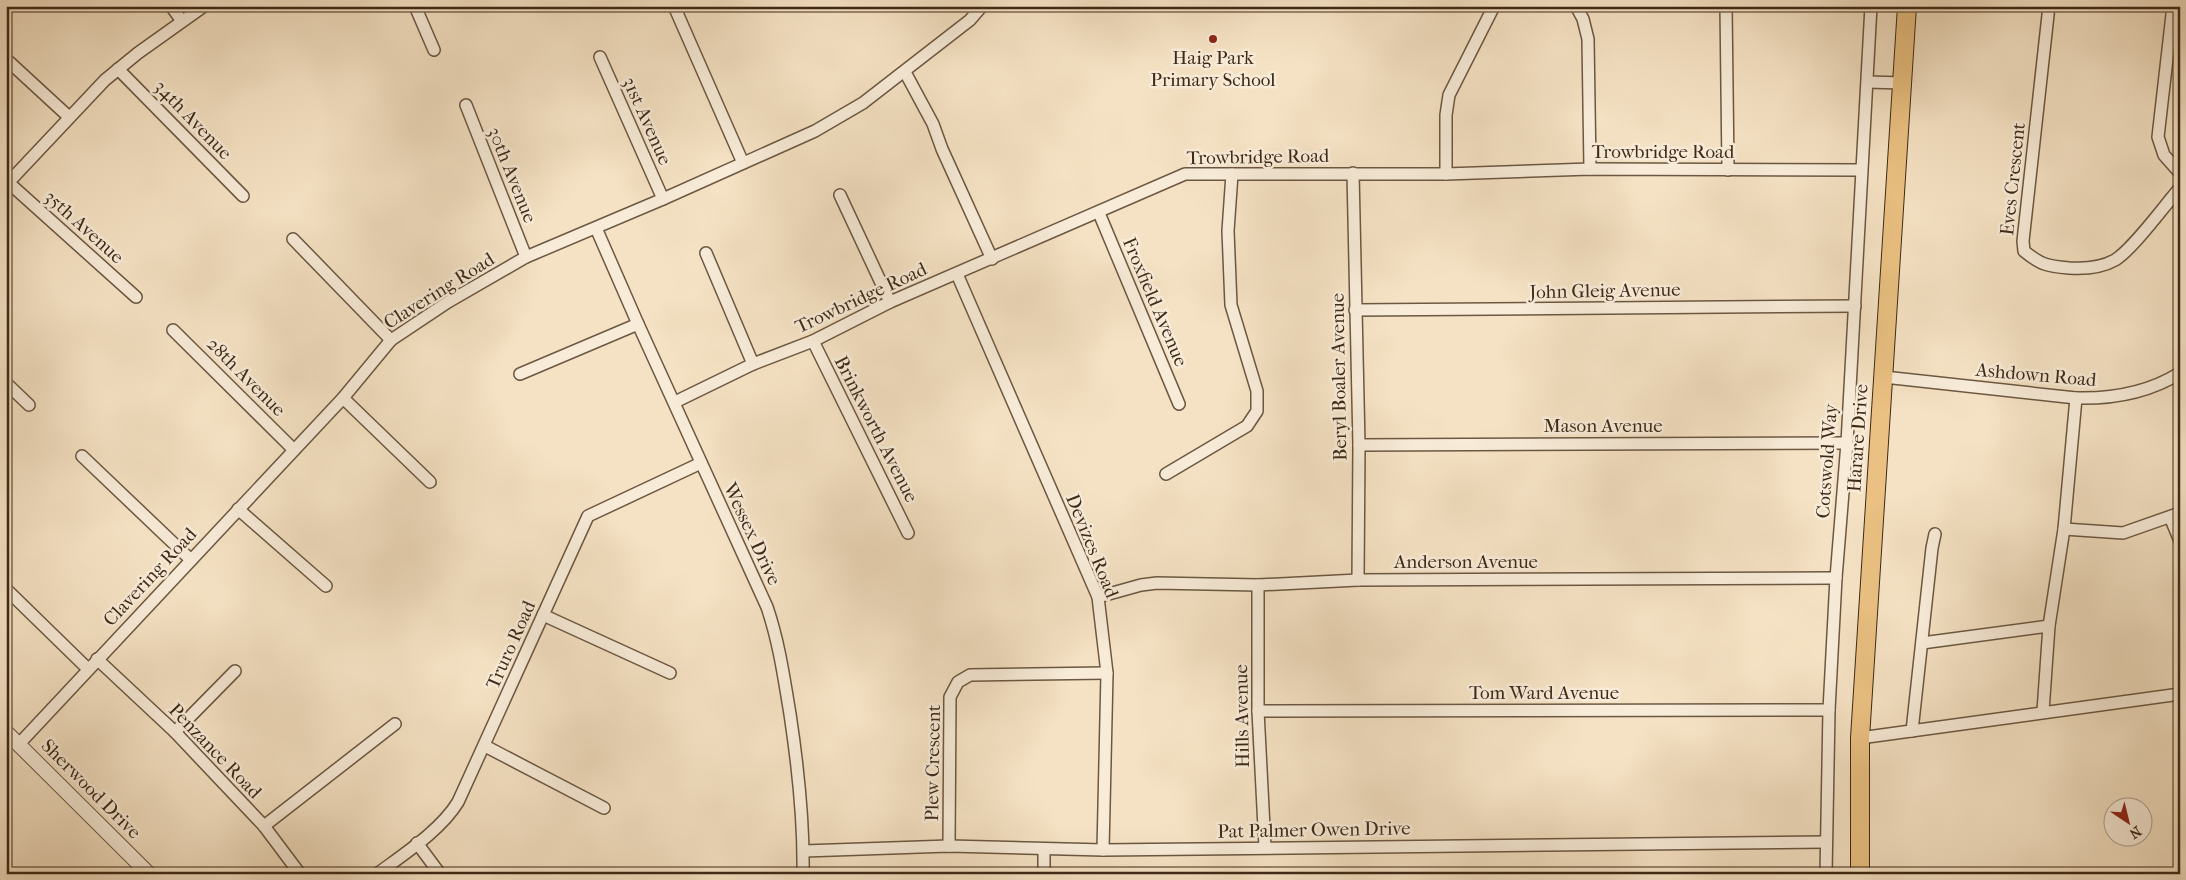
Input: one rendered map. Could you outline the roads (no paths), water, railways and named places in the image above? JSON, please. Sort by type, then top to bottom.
[{"type":"main road","name":"Harare Drive","points":[[1860,874],[1860,738],[1907,6]]},
{"type":"street","points":[[171,6],[182,21]]},
{"type":"street","points":[[7,184],[69,117],[118,68],[204,6]]},
{"type":"street","points":[[415,6],[434,50]]},
{"type":"street","points":[[674,6],[743,163]]},
{"type":"street","name":"Clavering Road","points":[[19,744],[190,559],[343,398],[391,340],[448,302],[526,257],[663,199],[815,131],[864,103],[970,20],[982,6]]},
{"type":"street","points":[[1446,174],[1447,104],[1449,95],[1494,6]]},
{"type":"street","points":[[1576,6],[1583,19],[1588,40],[1590,169]]},
{"type":"street","points":[[1726,6],[1728,170]]},
{"type":"street","name":"Cotswold Way","points":[[1826,874],[1829,710],[1836,578],[1847,443],[1871,6]]},
{"type":"street","name":"Eves Crescent","points":[[2049,6],[2023,241],[2024,251],[2038,263],[2046,266],[2084,269],[2105,264],[2124,253],[2180,188]]},
{"type":"street","points":[[2173,6],[2158,137],[2164,155],[2180,174]]},
{"type":"street","name":"31st Avenue","points":[[600,57],[663,199]]},
{"type":"street","points":[[6,59],[69,117]]},
{"type":"street","name":"34th Avenue","points":[[118,68],[243,196]]},
{"type":"street","points":[[905,72],[933,124],[942,149],[992,259]]},
{"type":"street","points":[[1868,82],[1903,83]]},
{"type":"street","name":"30th Avenue","points":[[466,104],[526,257]]},
{"type":"street","name":"Trowbridge Road","points":[[674,402],[754,364],[812,341],[890,302],[1099,213],[1176,176],[1185,174],[1446,174],[1590,169],[1861,170]]},
{"type":"street","name":"Beryl Boaler Avenue","points":[[1353,173],[1359,445],[1358,580]]},
{"type":"street","points":[[1166,474],[1247,426],[1257,411],[1257,391],[1231,305],[1228,231],[1232,174]]},
{"type":"street","name":"35th Avenue","points":[[7,184],[136,297]]},
{"type":"street","points":[[840,195],[890,302]]},
{"type":"street","name":"Froxfield Avenue","points":[[1099,213],[1179,404]]},
{"type":"street","name":"Wessex Drive","points":[[596,228],[700,463],[767,607],[776,632],[795,749],[804,851],[803,874]]},
{"type":"street","points":[[293,239],[391,340]]},
{"type":"street","points":[[706,253],[754,364]]},
{"type":"street","name":"Devizes Road","points":[[957,274],[1098,597],[1107,673],[1103,850]]},
{"type":"street","name":"John Gleig Avenue","points":[[1355,310],[1855,306]]},
{"type":"street","points":[[520,374],[638,324]]},
{"type":"street","name":"28th Avenue","points":[[173,330],[294,450]]},
{"type":"street","name":"Brinkworth Avenue","points":[[812,341],[908,533]]},
{"type":"street","name":"Ashdown Road","points":[[1884,377],[2076,398],[2118,397],[2168,380],[2180,373]]},
{"type":"street","points":[[6,383],[29,405]]},
{"type":"street","points":[[343,398],[430,482]]},
{"type":"street","points":[[2042,711],[2049,626],[2064,529],[2076,398]]},
{"type":"street","name":"Mason Avenue","points":[[1359,445],[1847,443]]},
{"type":"street","points":[[82,456],[190,559]]},
{"type":"street","name":"Truro Road","points":[[377,874],[417,843],[453,811],[485,746],[588,516],[700,463]]},
{"type":"street","points":[[238,509],[326,586]]},
{"type":"street","points":[[2064,529],[2123,533],[2175,515],[2180,541]]},
{"type":"street","points":[[1912,731],[1935,534]]},
{"type":"street","name":"Anderson Avenue","points":[[1098,597],[1141,585],[1157,583],[1258,585],[1358,580],[1836,578]]},
{"type":"street","name":"Hills Avenue","points":[[1258,585],[1258,711],[1265,847]]},
{"type":"street","points":[[6,589],[88,668]]},
{"type":"street","points":[[544,615],[670,673]]},
{"type":"street","points":[[1922,643],[2049,626]]},
{"type":"street","name":"Penzance Road","points":[[97,659],[175,732],[264,826],[300,874]]},
{"type":"street","points":[[175,732],[235,671]]},
{"type":"street","name":"Plew Crescent","points":[[949,846],[950,697],[958,682],[970,674],[1107,673]]},
{"type":"street","points":[[1860,738],[2042,711],[2180,694]]},
{"type":"street","name":"Tom Ward Avenue","points":[[1258,711],[1829,710]]},
{"type":"street","points":[[264,826],[395,724]]},
{"type":"street","name":"Sherwood Drive","points":[[6,732],[149,874]]},
{"type":"street","points":[[485,746],[604,808]]},
{"type":"street","name":"Pat Palmer Owen Drive","points":[[804,851],[949,846],[1103,850],[1826,842]]},
{"type":"street","points":[[417,843],[440,874]]},
{"type":"street","points":[[1044,849],[1044,874]]},
{"type":"place","name":"Haig Park Primary School","points":[[1213,39]]}]
